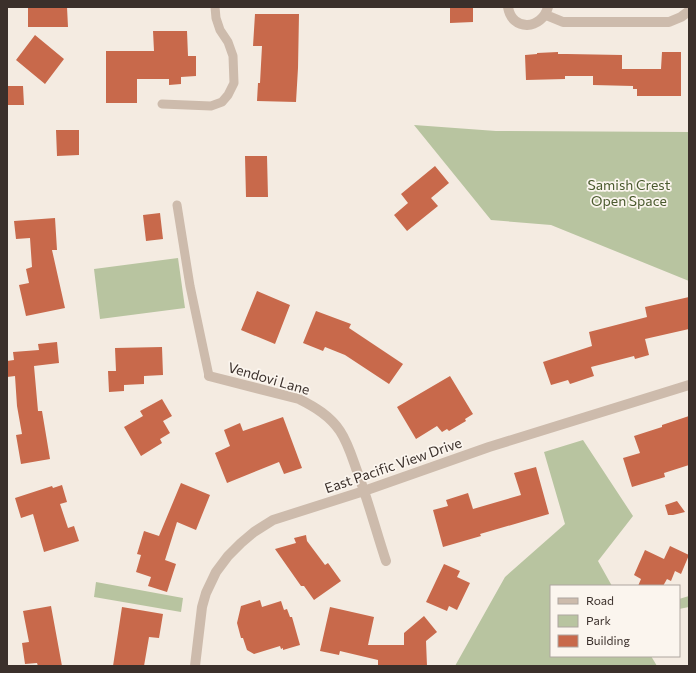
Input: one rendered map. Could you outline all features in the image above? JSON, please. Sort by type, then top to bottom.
[{"type":"street","points":[[508,7],[513,19],[520,24],[528,25],[536,24],[542,20],[547,11],[563,22],[669,22],[689,11]]},
{"type":"street","name":"Vendovi Lane","points":[[209,376],[299,399],[312,406],[331,420],[340,430],[347,443],[386,561]]},
{"type":"street","name":"East Pacific View Drive","points":[[195,666],[204,601],[216,572],[241,542],[273,520],[364,491],[489,447],[689,385]]},
{"type":"lane","points":[[162,104],[211,106],[222,102],[228,95],[234,83],[233,56],[228,42],[220,30],[216,18],[215,7]]},
{"type":"lane","points":[[177,205],[190,286],[209,376]]},
{"type":"green space","name":"Samish Crest Open Space","points":[[414,125],[496,131],[689,132],[689,281],[551,225],[491,220]]},
{"type":"green space","points":[[178,258],[185,308],[100,319],[94,269]]},
{"type":"green space","points":[[583,440],[633,516],[598,561],[611,585],[550,585],[550,657],[652,657],[657,666],[455,666],[505,577],[565,524],[544,452]]},
{"type":"green space","points":[[96,582],[183,598],[181,612],[94,597]]},
{"type":"green space","points":[[689,596],[689,607],[680,609],[680,599]]},
{"type":"building","points":[[28,7],[67,7],[68,27],[28,27]]},
{"type":"building","points":[[450,7],[473,7],[473,22],[450,23]]},
{"type":"building","points":[[255,14],[299,14],[296,102],[257,101],[258,83],[260,83],[262,46],[253,46]]},
{"type":"building","points":[[153,31],[187,31],[188,56],[196,56],[196,76],[181,77],[181,84],[169,85],[169,79],[137,79],[137,103],[106,103],[106,51],[154,51]]},
{"type":"building","points":[[35,35],[64,59],[45,84],[16,60]]},
{"type":"building","points":[[558,52],[558,54],[622,55],[622,69],[661,69],[662,52],[681,52],[681,96],[637,96],[637,89],[633,89],[633,86],[593,85],[593,76],[565,76],[565,79],[526,80],[525,55]]},
{"type":"building","points":[[7,86],[23,86],[24,105],[7,105]]},
{"type":"building","points":[[56,130],[79,130],[79,155],[57,156]]},
{"type":"building","points":[[245,156],[267,156],[268,197],[246,197]]},
{"type":"building","points":[[435,166],[449,183],[431,198],[438,206],[407,231],[394,215],[408,203],[401,194]]},
{"type":"building","points":[[160,213],[163,239],[146,241],[143,215]]},
{"type":"building","points":[[55,218],[57,250],[52,250],[65,308],[26,316],[19,285],[29,283],[26,269],[32,267],[30,238],[16,239],[14,221]]},
{"type":"building","points":[[257,291],[290,305],[275,344],[241,330]]},
{"type":"building","points":[[689,297],[689,329],[645,339],[649,355],[635,359],[634,356],[591,367],[594,376],[570,384],[568,380],[551,385],[543,362],[592,346],[589,332],[647,317],[645,307]]},
{"type":"building","points":[[316,311],[351,324],[349,328],[403,364],[389,384],[345,355],[325,347],[323,351],[303,343]]},
{"type":"building","points":[[57,342],[59,363],[34,366],[38,411],[42,411],[50,459],[21,464],[16,435],[22,434],[17,406],[15,376],[7,377],[7,361],[14,360],[13,352],[39,350],[38,344]]},
{"type":"building","points":[[162,347],[163,375],[144,376],[144,384],[124,385],[124,391],[109,392],[108,371],[116,371],[115,348]]},
{"type":"building","points":[[450,376],[473,414],[465,419],[466,421],[449,431],[447,429],[442,432],[437,426],[416,439],[397,407]]},
{"type":"building","points":[[162,399],[172,416],[163,421],[170,433],[160,439],[162,443],[141,456],[124,427],[143,416],[140,411]]},
{"type":"building","points":[[689,416],[689,465],[664,473],[665,477],[632,487],[623,458],[640,453],[634,436]]},
{"type":"building","points":[[283,417],[302,468],[284,474],[279,462],[227,483],[215,453],[230,446],[224,430],[240,423],[243,431]]},
{"type":"building","points":[[536,467],[549,514],[480,534],[481,536],[443,547],[433,510],[448,506],[446,500],[468,493],[473,509],[521,495],[514,473]]},
{"type":"building","points":[[181,483],[210,495],[196,530],[177,522],[165,560],[176,564],[167,592],[148,586],[151,577],[136,572],[141,555],[137,554],[144,531],[159,536]]},
{"type":"building","points":[[62,485],[67,502],[60,504],[68,528],[74,526],[79,541],[44,552],[33,514],[21,518],[15,498],[52,486],[53,488]]},
{"type":"building","points":[[677,501],[685,512],[668,515],[665,505]]},
{"type":"building","points":[[306,535],[307,541],[325,565],[328,563],[341,581],[314,600],[304,586],[301,586],[275,549],[296,543],[294,538]]},
{"type":"building","points":[[670,546],[689,555],[681,574],[675,571],[671,581],[667,579],[664,585],[638,585],[641,579],[634,575],[645,550],[664,559]]},
{"type":"building","points":[[444,564],[460,571],[457,577],[470,583],[457,610],[449,606],[447,611],[426,602]]},
{"type":"building","points":[[260,600],[262,607],[281,601],[284,610],[287,609],[290,617],[292,617],[300,645],[283,650],[280,646],[254,654],[247,650],[243,638],[241,638],[237,623],[241,606]]},
{"type":"building","points":[[51,606],[62,666],[38,666],[37,663],[25,664],[22,643],[29,642],[23,611]]},
{"type":"building","points":[[122,607],[163,614],[159,638],[149,637],[144,666],[113,666]]},
{"type":"building","points":[[330,607],[374,617],[368,645],[404,645],[404,633],[424,616],[437,632],[426,641],[427,666],[378,666],[378,660],[340,651],[339,655],[320,651]]}]
